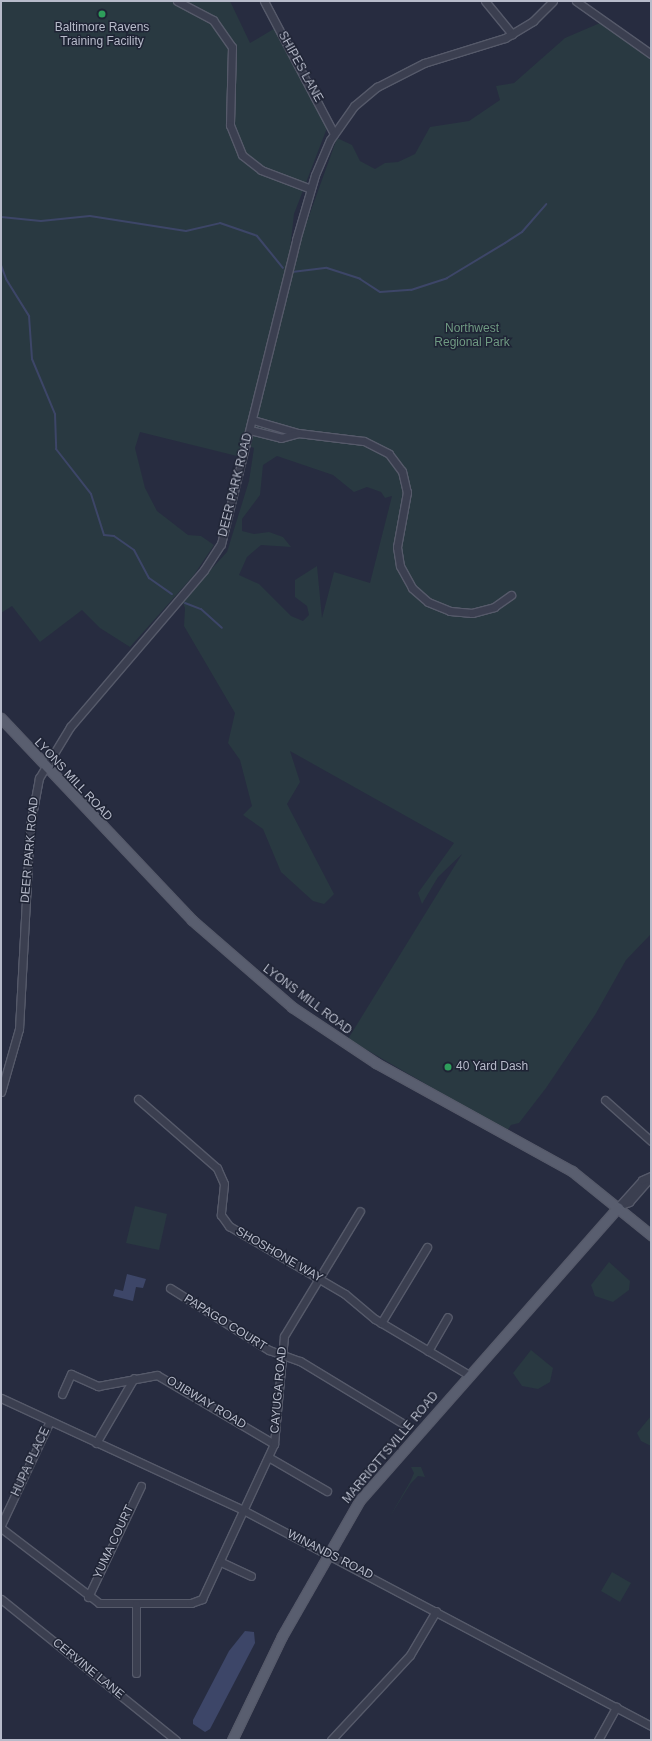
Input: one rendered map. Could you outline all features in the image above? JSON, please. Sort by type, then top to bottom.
[{"type":"main road","name":"LYONS MILL ROAD","points":[[1,718],[44,767],[208,935],[301,1014],[393,1073],[572,1171],[618,1206],[651,1235]]},
{"type":"main road","name":"MARRIOTTSVILLE ROAD","points":[[232,1740],[327,1553],[360,1500],[618,1206]]},
{"type":"street","points":[[178,1],[213,20],[232,46],[230,125],[242,154],[261,170],[311,189]]},
{"type":"street","name":"SHIPES LANE","points":[[264,1],[334,134]]},
{"type":"street","points":[[484,1],[512,34]]},
{"type":"street","name":"DEER PARK ROAD","points":[[1,1092],[17,1038],[31,817],[44,767],[76,719],[218,551],[253,420],[311,189],[334,134],[354,106],[382,84],[424,62],[512,34],[553,1]]},
{"type":"street","points":[[576,1],[651,54]]},
{"type":"street","points":[[253,420],[298,433],[364,441],[383,450],[394,459],[402,471],[407,492],[398,540],[399,561],[408,582],[428,602],[450,611],[472,613],[494,607],[511,595]]},
{"type":"street","points":[[250,430],[281,438],[298,433]]},
{"type":"street","name":"SHOSHONE WAY","points":[[138,1099],[217,1168],[224,1184],[222,1215],[229,1226],[318,1279],[382,1323],[469,1375]]},
{"type":"street","points":[[605,1100],[651,1141]]},
{"type":"street","name":"MARRIOTTSVILLE ROAD","points":[[618,1206],[629,1202],[651,1176]]},
{"type":"street","name":"CAYUGA ROAD","points":[[1,1528],[88,1597],[103,1604],[197,1602],[206,1593],[270,1458],[274,1444],[281,1356],[288,1328],[360,1211]]},
{"type":"street","points":[[382,1323],[427,1247]]},
{"type":"street","name":"PAPAGO COURT","points":[[170,1288],[281,1356],[300,1361],[402,1423]]},
{"type":"street","points":[[428,1351],[448,1318]]},
{"type":"street","name":"OJIBWAY ROAD","points":[[62,1394],[71,1374],[98,1386],[134,1378],[161,1376],[274,1444]]},
{"type":"street","points":[[96,1443],[134,1378]]},
{"type":"street","name":"WINANDS ROAD","points":[[1,1398],[245,1511],[327,1553],[651,1726]]},
{"type":"street","name":"HUPA PLACE","points":[[1,1525],[50,1421]]},
{"type":"street","points":[[270,1458],[327,1491]]},
{"type":"street","name":"YUMA COURT","points":[[88,1597],[140,1486]]},
{"type":"street","points":[[221,1562],[251,1576]]},
{"type":"street","name":"CERVINE LANE","points":[[1,1599],[176,1740]]},
{"type":"street","points":[[136,1604],[136,1673]]},
{"type":"street","points":[[331,1740],[418,1646],[436,1611]]},
{"type":"street","points":[[598,1740],[616,1707]]},
{"type":"green space","name":"Northwest Regional Park","points":[[1,1],[230,1],[250,43],[277,27],[327,128],[294,214],[290,249],[300,241],[337,138],[352,145],[360,161],[375,169],[385,163],[398,162],[415,154],[430,127],[469,121],[500,100],[496,86],[514,83],[565,38],[600,23],[651,57],[651,934],[626,960],[595,1015],[546,1088],[519,1123],[511,1125],[507,1131],[348,1039],[462,854],[438,877],[422,904],[418,893],[454,843],[290,751],[300,782],[287,804],[334,894],[324,904],[313,901],[281,872],[263,829],[243,815],[252,806],[240,760],[228,743],[235,713],[184,626],[185,608],[182,601],[227,552],[249,481],[254,448],[244,444],[241,457],[140,432],[135,448],[145,488],[157,511],[188,535],[201,536],[214,545],[194,575],[130,647],[100,628],[82,610],[40,642],[12,606],[1,613]],"holes":[[[277,456],[333,475],[354,492],[367,487],[381,492],[385,498],[392,496],[370,583],[334,572],[322,618],[317,566],[295,580],[295,597],[307,606],[309,615],[303,621],[291,616],[259,584],[239,575],[247,557],[261,545],[291,547],[283,537],[269,532],[254,534],[242,531],[242,519],[260,495],[263,465]]]},
{"type":"green space","points":[[135,1206],[167,1214],[159,1250],[126,1243]]},
{"type":"green space","points":[[609,1262],[630,1281],[629,1290],[613,1302],[595,1296],[591,1285]]},
{"type":"green space","points":[[531,1350],[553,1368],[550,1382],[538,1389],[522,1386],[513,1373]]},
{"type":"green space","points":[[651,1416],[651,1446],[641,1441],[637,1433]]},
{"type":"green space","points":[[411,1467],[421,1467],[425,1477],[418,1476],[411,1483],[389,1518],[414,1473]]},
{"type":"green space","points":[[612,1572],[631,1583],[620,1602],[601,1591]]},
{"type":"water","points":[[127,1274],[146,1279],[143,1288],[136,1287],[133,1301],[113,1296],[115,1289],[123,1291]]},
{"type":"water","points":[[245,1631],[254,1632],[255,1643],[210,1729],[205,1732],[193,1724],[193,1720],[229,1651]]},
{"type":"waterway","points":[[292,272],[327,268],[360,279],[380,292],[411,290],[447,278],[505,243],[522,232],[546,204]]},
{"type":"waterway","points":[[1,217],[41,221],[90,216],[186,231],[220,223],[257,236],[283,268]]},
{"type":"waterway","points":[[1,265],[6,279],[29,316],[32,359],[55,414],[56,449],[91,494],[104,535],[114,536],[134,550],[149,578],[172,594]]},
{"type":"waterway","points":[[185,603],[201,609],[222,628]]},
{"type":"place","name":"Baltimore Ravens Training Facility","points":[[102,14]]},
{"type":"place","name":"40 Yard Dash","points":[[448,1067]]}]
